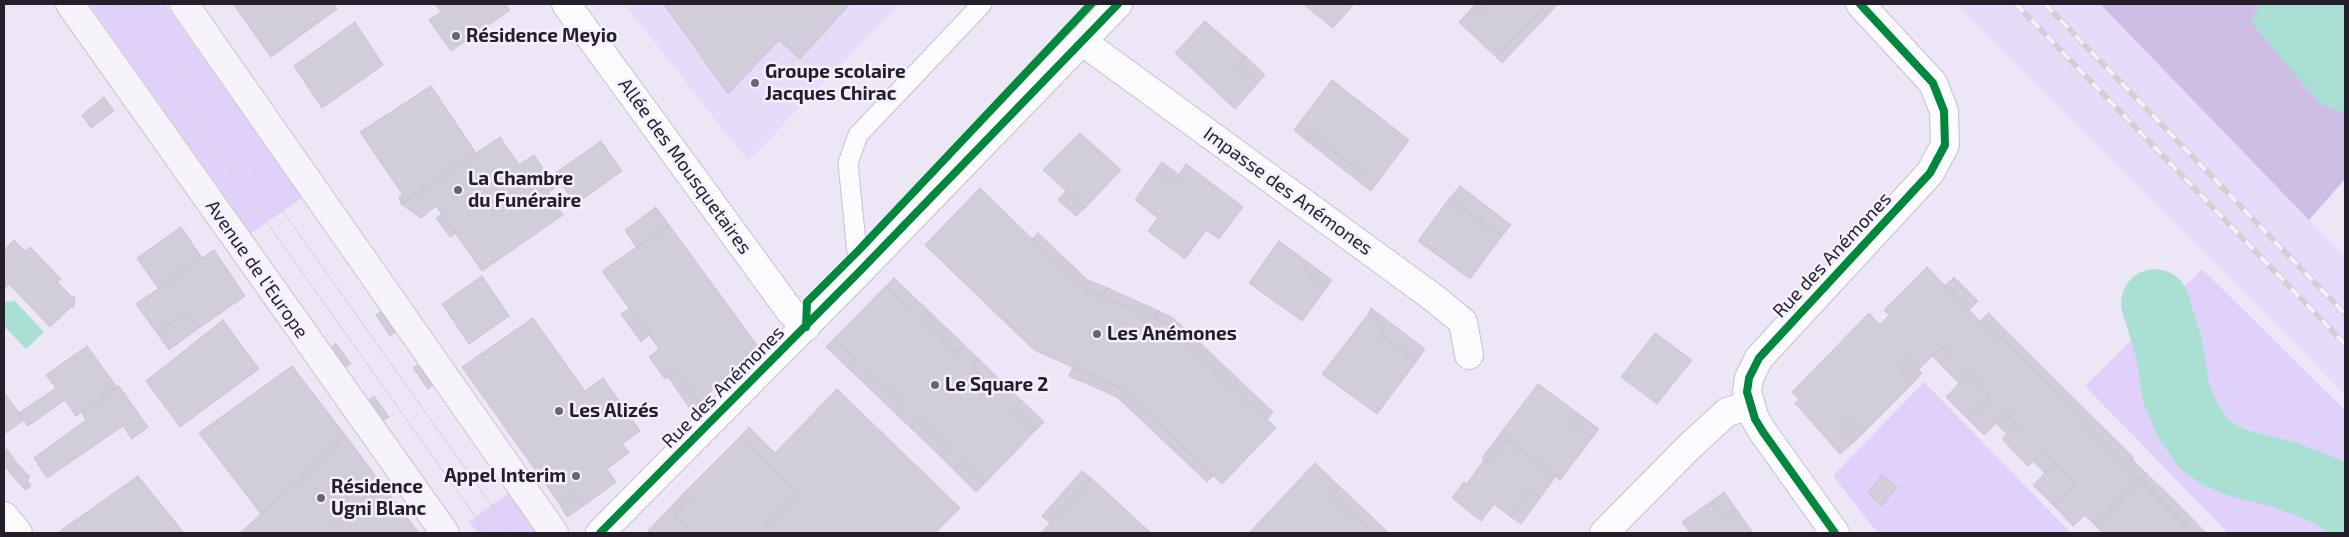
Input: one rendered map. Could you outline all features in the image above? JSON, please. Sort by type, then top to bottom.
[{"type":"main road","name":"Avenue de l'Europe","points":[[70,4],[445,533]]},
{"type":"main road","points":[[184,4],[554,533]]},
{"type":"street","name":"Allée des Mousquetaires","points":[[566,4],[790,311],[806,326]]},
{"type":"street","name":"Rue des Anémones","points":[[600,533],[859,272],[1118,4]]},
{"type":"street","name":"Rue des Anémones","points":[[1835,533],[1754,419],[1747,392],[1749,378],[1759,358],[1930,173],[1945,145],[1944,111],[1933,84],[1860,4]]},
{"type":"street","name":"Impasse des Anémones","points":[[1083,42],[1434,298],[1463,322],[1469,355]]},
{"type":"street","points":[[1604,533],[1689,447],[1727,412],[1750,405]]},
{"type":"street","points":[[4,516],[18,533]]},
{"type":"lane","points":[[859,272],[848,162],[858,135],[982,4]]},
{"type":"shaded area","points":[[89,4],[165,4],[302,198],[251,233]]},
{"type":"shaded area","name":"Groupe scolaire Jacques Chirac","points":[[624,4],[900,4],[748,161]]},
{"type":"shaded area","points":[[1957,4],[2100,4],[2345,256],[2345,395]]},
{"type":"shaded area","points":[[2100,4],[2345,4],[2345,179],[2309,220]]},
{"type":"shaded area","points":[[2260,4],[2345,4],[2345,114],[2319,103],[2251,22]]},
{"type":"shaded area","points":[[2202,269],[2345,410],[2345,533],[2228,533],[2085,386]]},
{"type":"shaded area","points":[[14,300],[44,332],[26,349],[4,326],[4,301],[10,302]]},
{"type":"shaded area","points":[[1924,382],[2071,533],[1878,533],[1833,476]]},
{"type":"shaded area","points":[[510,492],[540,533],[478,533],[469,522]]},
{"type":"building","points":[[233,4],[333,4],[337,9],[271,57]]},
{"type":"building","name":"Résidence Meyio","points":[[435,4],[506,4],[510,10],[451,51],[429,20],[441,12]]},
{"type":"building","points":[[664,4],[850,4],[800,59],[779,40],[728,94]]},
{"type":"building","points":[[1303,4],[1354,4],[1333,28]]},
{"type":"building","points":[[1476,4],[1487,4],[1481,11]]},
{"type":"building","points":[[1487,4],[1547,4],[1496,57],[1459,22],[1475,5],[1481,11]]},
{"type":"building","points":[[1547,4],[1558,4],[1502,63],[1496,57]]},
{"type":"building","points":[[1205,21],[1246,57],[1238,65],[1258,83],[1235,109],[1175,53]]},
{"type":"building","points":[[355,22],[383,65],[322,108],[294,66]]},
{"type":"building","points":[[1246,57],[1265,75],[1258,83],[1238,65]]},
{"type":"building","points":[[1332,80],[1409,140],[1371,191],[1357,180],[1362,173],[1311,134],[1307,141],[1294,130]]},
{"type":"building","points":[[431,86],[476,153],[401,204],[399,197],[403,195],[360,132]]},
{"type":"building","points":[[104,97],[114,111],[91,128],[82,115]]},
{"type":"building","points":[[1080,133],[1121,170],[1085,208],[1043,170]]},
{"type":"building","points":[[1311,134],[1362,173],[1357,180],[1307,141]]},
{"type":"building","points":[[500,137],[519,165],[534,155],[556,187],[548,192],[563,215],[482,271],[436,206],[421,218],[401,204]]},
{"type":"building","points":[[601,141],[622,171],[576,204],[554,174]]},
{"type":"building","points":[[1162,162],[1179,175],[1174,181],[1156,170]]},
{"type":"building","points":[[1186,164],[1243,207],[1219,239],[1206,230],[1185,259],[1148,231],[1158,218],[1135,200],[1156,170],[1174,181]]},
{"type":"building","points":[[1460,186],[1511,225],[1502,236],[1449,199]]},
{"type":"building","name":"Les Anémones","points":[[980,188],[1083,288],[1167,324],[1276,428],[1222,484],[1123,389],[1034,350],[925,245]]},
{"type":"building","points":[[1066,191],[1085,208],[1076,216],[1058,200]]},
{"type":"building","points":[[1449,199],[1502,236],[1470,279],[1418,241]]},
{"type":"building","points":[[656,207],[669,225],[637,248],[625,230]]},
{"type":"building","points":[[442,214],[455,233],[450,237],[436,218]]},
{"type":"building","points":[[669,225],[757,345],[699,403],[677,371],[665,379],[649,357],[659,349],[602,271]]},
{"type":"building","points":[[181,227],[202,258],[158,288],[137,258]]},
{"type":"building","points":[[1038,233],[1077,270],[1071,276],[1032,239]]},
{"type":"building","points":[[14,240],[25,251],[30,247],[61,279],[57,282],[72,297],[75,297],[74,307],[71,307],[50,327],[9,284],[4,289],[4,250]]},
{"type":"building","points":[[1279,241],[1309,263],[1304,270],[1327,287],[1302,321],[1249,283]]},
{"type":"building","points":[[214,250],[245,296],[199,328],[187,312],[157,333],[136,304]]},
{"type":"building","points":[[1309,263],[1332,280],[1327,287],[1304,270]]},
{"type":"building","points":[[1927,267],[1998,340],[2001,337],[2140,480],[2094,524],[2085,515],[2073,526],[2053,505],[2076,484],[2044,451],[2028,466],[2002,439],[2017,425],[2007,413],[1984,435],[1967,418],[1990,397],[1968,374],[1959,383],[1940,364],[1949,355],[1942,347],[1919,369],[1908,359],[1899,368],[1913,383],[1863,433],[1850,419],[1841,428],[1854,442],[1840,454],[1795,403],[1799,400],[1792,392],[1869,313],[1880,325],[1889,315],[1884,310]]},
{"type":"building","points":[[1077,270],[1086,279],[1107,288],[1103,296],[1083,288],[1071,276]]},
{"type":"building","points":[[482,276],[509,316],[469,344],[442,304]]},
{"type":"building","points":[[1954,277],[1978,301],[1969,310],[1945,286]]},
{"type":"building","points":[[894,278],[917,300],[909,308],[886,286]]},
{"type":"building","name":"Le Square 2","points":[[886,286],[909,308],[917,300],[931,313],[923,322],[957,353],[964,345],[979,359],[971,367],[1000,395],[1007,387],[1022,401],[1014,409],[1036,430],[984,484],[961,462],[954,470],[940,456],[947,448],[918,420],[911,428],[896,414],[904,406],[871,374],[863,382],[849,369],[857,361],[834,339]]},
{"type":"building","points":[[1107,288],[1159,311],[1155,319],[1103,296]]},
{"type":"building","points":[[630,308],[649,335],[641,342],[621,314]]},
{"type":"building","points":[[1371,308],[1425,349],[1416,362],[1380,334],[1386,326],[1369,313]]},
{"type":"building","points":[[382,310],[397,331],[390,336],[376,315]]},
{"type":"building","points":[[1159,311],[1173,318],[1194,337],[1187,344],[1167,324],[1155,319]]},
{"type":"building","points":[[187,312],[199,328],[169,350],[157,333]]},
{"type":"building","points":[[931,313],[964,345],[957,353],[923,322]]},
{"type":"building","points":[[1369,313],[1386,326],[1380,334],[1416,362],[1377,414],[1322,374]]},
{"type":"building","points":[[1989,313],[2007,332],[1998,340],[1980,321]]},
{"type":"building","name":"Les Alizés","points":[[533,318],[585,391],[603,378],[640,431],[622,444],[629,453],[607,469],[616,482],[583,506],[576,495],[561,506],[462,367]]},
{"type":"building","points":[[223,320],[259,369],[180,427],[146,381]]},
{"type":"building","points":[[2007,332],[2133,457],[2132,459],[2126,464],[2001,337]]},
{"type":"building","points":[[1655,333],[1692,360],[1657,404],[1621,377]]},
{"type":"building","points":[[1194,337],[1239,380],[1232,387],[1187,344]]},
{"type":"building","points":[[834,339],[857,361],[849,369],[826,347]]},
{"type":"building","points":[[336,343],[351,364],[344,368],[330,348]]},
{"type":"building","points":[[87,346],[117,387],[76,416],[65,400],[28,426],[19,413],[56,388],[46,375]]},
{"type":"building","points":[[1942,347],[1949,355],[1940,364],[1933,356]]},
{"type":"building","points":[[979,359],[1007,387],[1000,395],[971,367]]},
{"type":"building","points":[[1908,359],[1922,373],[1913,383],[1899,368]]},
{"type":"building","points":[[420,363],[435,384],[428,389],[413,368]]},
{"type":"building","points":[[292,366],[346,436],[261,514],[199,433]]},
{"type":"building","points":[[1073,367],[1123,389],[1213,476],[1207,482],[1117,397],[1069,376]]},
{"type":"building","points":[[677,371],[699,403],[691,410],[668,377]]},
{"type":"building","points":[[871,374],[904,406],[896,414],[863,382]]},
{"type":"building","points":[[1968,374],[1990,397],[1967,418],[1946,397]]},
{"type":"building","points":[[1239,380],[1273,412],[1267,420],[1232,387]]},
{"type":"building","points":[[1538,384],[1579,414],[1573,424],[1592,438],[1560,480],[1500,434]]},
{"type":"building","points":[[119,386],[148,427],[132,439],[123,426],[47,478],[34,458],[86,420],[82,413]]},
{"type":"building","points":[[837,389],[960,508],[935,533],[758,533],[797,493],[741,436],[749,427],[775,453]]},
{"type":"building","points":[[6,395],[24,420],[4,434],[4,397]]},
{"type":"building","points":[[374,396],[389,417],[382,421],[368,401]]},
{"type":"building","points":[[1022,401],[1044,422],[1036,430],[1014,409]]},
{"type":"building","points":[[2007,413],[2017,425],[2007,434],[1996,423]]},
{"type":"building","points":[[1579,414],[1599,429],[1592,438],[1573,424]]},
{"type":"building","points":[[1850,419],[1863,433],[1854,442],[1841,428]]},
{"type":"building","points":[[918,420],[947,448],[940,456],[911,428]]},
{"type":"building","points":[[1500,434],[1506,439],[1489,463],[1482,458]]},
{"type":"building","name":"Résidence Ugni Blanc","points":[[346,436],[380,482],[333,526],[338,532],[240,533]]},
{"type":"building","points":[[741,436],[797,493],[758,533],[693,533],[675,516],[689,500],[683,494]]},
{"type":"building","points":[[1506,439],[1556,476],[1540,498],[1530,490],[1511,517],[1494,504],[1481,521],[1452,498],[1464,482],[1467,484],[1484,460],[1489,463]]},
{"type":"building","points":[[7,449],[15,461],[4,469],[4,452]]},
{"type":"building","points":[[2044,451],[2055,463],[2045,473],[2033,461]]},
{"type":"building","points":[[2132,459],[2147,474],[2140,480],[2124,465]]},
{"type":"building","points":[[15,461],[30,477],[27,480],[31,486],[25,490],[6,468]]},
{"type":"building","points":[[961,462],[984,484],[976,492],[954,470]]},
{"type":"building","points":[[1315,463],[1340,487],[1333,496],[1373,533],[1250,532]]},
{"type":"building","points":[[2055,463],[2076,484],[2053,505],[2033,485]]},
{"type":"building","points":[[1082,471],[1091,478],[1050,523],[1042,516]]},
{"type":"building","points":[[2147,474],[2206,533],[2193,533],[2140,480]]},
{"type":"building","points":[[1882,475],[1897,487],[1882,506],[1868,493]]},
{"type":"building","points":[[138,476],[184,533],[62,533],[60,531]]},
{"type":"building","points":[[1091,478],[1151,533],[1041,533]]},
{"type":"building","points":[[2140,480],[2193,533],[2103,533],[2094,524]]},
{"type":"building","points":[[380,482],[419,533],[340,533],[333,526]]},
{"type":"building","points":[[1340,487],[1389,533],[1373,533],[1333,496]]},
{"type":"building","points":[[1530,490],[1540,498],[1521,524],[1511,517]]},
{"type":"building","points":[[1724,492],[1736,509],[1724,518],[1712,501]]},
{"type":"building","points":[[683,494],[689,500],[675,516],[693,533],[646,533]]},
{"type":"building","points":[[576,495],[583,506],[567,517],[561,506]]},
{"type":"building","points":[[1712,501],[1724,518],[1736,509],[1753,533],[1690,533],[1682,522]]},
{"type":"waterway","points":[[2155,303],[2169,348],[2176,392],[2188,421],[2204,444],[2219,455],[2238,463],[2282,474],[2309,484],[2333,494],[2345,503]]},
{"type":"tram line","points":[[112,4],[487,533]]},
{"type":"tram line","points":[[136,4],[511,533]]},
{"type":"railway","points":[[2016,4],[2345,344]]},
{"type":"railway","points":[[2045,4],[2345,314]]},
{"type":"cycle path","points":[[806,327],[807,302],[858,251],[1091,4]]},
{"type":"cycle path","points":[[600,533],[859,272],[1118,4]]},
{"type":"cycle path","points":[[1835,533],[1763,432],[1755,419],[1747,392],[1749,378],[1759,358],[1930,173],[1945,145],[1944,111],[1933,83],[1860,4]]},
{"type":"place","name":"Résidence Meyio","points":[[456,36]]},
{"type":"place","name":"Groupe scolaire Jacques Chirac","points":[[755,83]]},
{"type":"place","name":"La Chambre du Funéraire","points":[[458,190]]},
{"type":"place","name":"Les Anémones","points":[[1097,334]]},
{"type":"place","name":"Le Square 2","points":[[935,385]]},
{"type":"place","name":"Les Alizés","points":[[559,411]]},
{"type":"place","name":"Appel Interim","points":[[576,476]]},
{"type":"place","name":"Résidence Ugni Blanc","points":[[321,498]]}]
